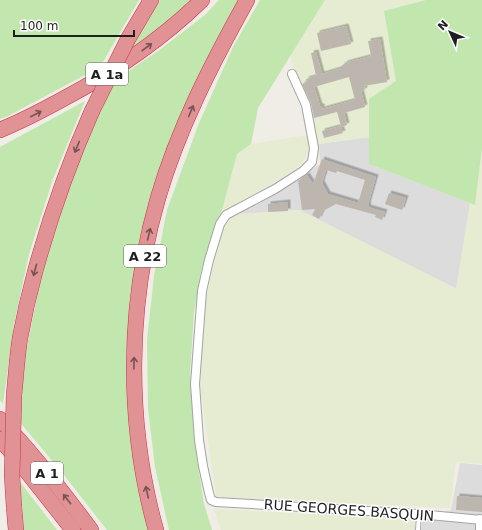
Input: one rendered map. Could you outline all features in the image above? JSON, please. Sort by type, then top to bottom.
[{"type":"highway","points":[[16,530],[12,445],[14,396],[20,337],[28,298],[56,202],[80,140],[92,111],[128,39],[151,0]]},
{"type":"highway","name":"A 1a","points":[[0,130],[32,116],[104,76],[160,36],[202,0]]},
{"type":"highway","name":"A 22","points":[[156,530],[147,496],[142,468],[135,400],[135,331],[141,276],[154,212],[174,152],[199,91],[247,0]]},
{"type":"highway","name":"A 1","points":[[0,419],[41,466],[91,530]]},
{"type":"highway","name":"A 1","points":[[0,439],[73,530]]},
{"type":"street","name":"RUE GEORGES BASQUIN","points":[[292,74],[306,105],[314,148],[312,162],[303,171],[275,189],[223,219],[220,224],[209,260],[202,290],[195,384],[199,440],[211,500],[216,502],[481,519]]},
{"type":"street","points":[[480,530],[481,519]]},
{"type":"lane","points":[[418,514],[418,530]]},
{"type":"shaded area","points":[[369,137],[369,164],[470,203],[457,289],[299,210],[240,214],[320,164],[319,144]]},
{"type":"shaded area","points":[[460,463],[482,465],[482,530],[414,530],[415,519],[451,510]]},
{"type":"green space","points":[[0,0],[139,0],[100,67],[0,119]]},
{"type":"green space","points":[[160,0],[192,0],[129,52]]},
{"type":"green space","points":[[219,0],[239,0],[213,51],[131,298],[126,362],[129,426],[138,487],[148,530],[107,530],[19,421],[24,362],[39,287],[51,242],[65,199],[89,134],[114,81],[158,51],[205,15]]},
{"type":"green space","points":[[260,0],[325,0],[258,108],[251,144],[237,154],[222,210],[201,272],[194,312],[190,374],[197,460],[204,504],[212,530],[169,530],[155,467],[148,409],[147,340],[154,276],[167,210],[199,123],[233,47]]},
{"type":"green space","points":[[325,0],[427,0],[384,11],[396,81],[371,98],[369,137],[319,144],[290,57]]},
{"type":"green space","points":[[426,0],[482,0],[482,148],[475,205],[369,164],[369,99],[396,81],[384,11]]},
{"type":"green space","points":[[85,101],[53,179],[29,254],[14,324],[3,404],[0,400],[0,147]]},
{"type":"green space","points":[[308,135],[309,150],[303,163],[262,190],[222,210],[237,154],[251,144]]},
{"type":"green space","points":[[482,148],[482,464],[456,462],[450,508],[216,497],[200,386],[204,279],[225,221],[240,214],[299,210],[456,289],[470,203],[475,205]]},
{"type":"green space","points":[[20,482],[57,530],[24,530]]},
{"type":"green space","points":[[214,509],[415,519],[414,530],[221,530]]},
{"type":"building","points":[[346,26],[351,44],[321,51],[317,33]]},
{"type":"building","points":[[380,39],[387,82],[364,86],[365,90],[361,91],[365,107],[344,113],[347,125],[341,127],[343,133],[324,138],[322,131],[341,126],[337,112],[314,118],[311,103],[302,84],[307,82],[306,79],[316,76],[311,53],[316,52],[322,74],[342,68],[342,65],[345,63],[371,56],[368,41]],"holes":[[[349,77],[355,100],[322,109],[314,87]]]},
{"type":"building","points":[[322,159],[376,177],[368,207],[385,212],[382,220],[375,217],[376,215],[336,204],[323,211],[319,219],[312,215],[315,209],[302,210],[298,181],[307,175],[313,184]],"holes":[[[326,170],[336,173],[337,171],[365,180],[358,203],[328,194],[322,183]]]},
{"type":"building","points":[[389,193],[406,198],[402,210],[385,204]]},
{"type":"building","points":[[288,202],[288,211],[268,212],[268,204]]},
{"type":"building","points":[[457,496],[482,498],[482,512],[456,510]]}]
